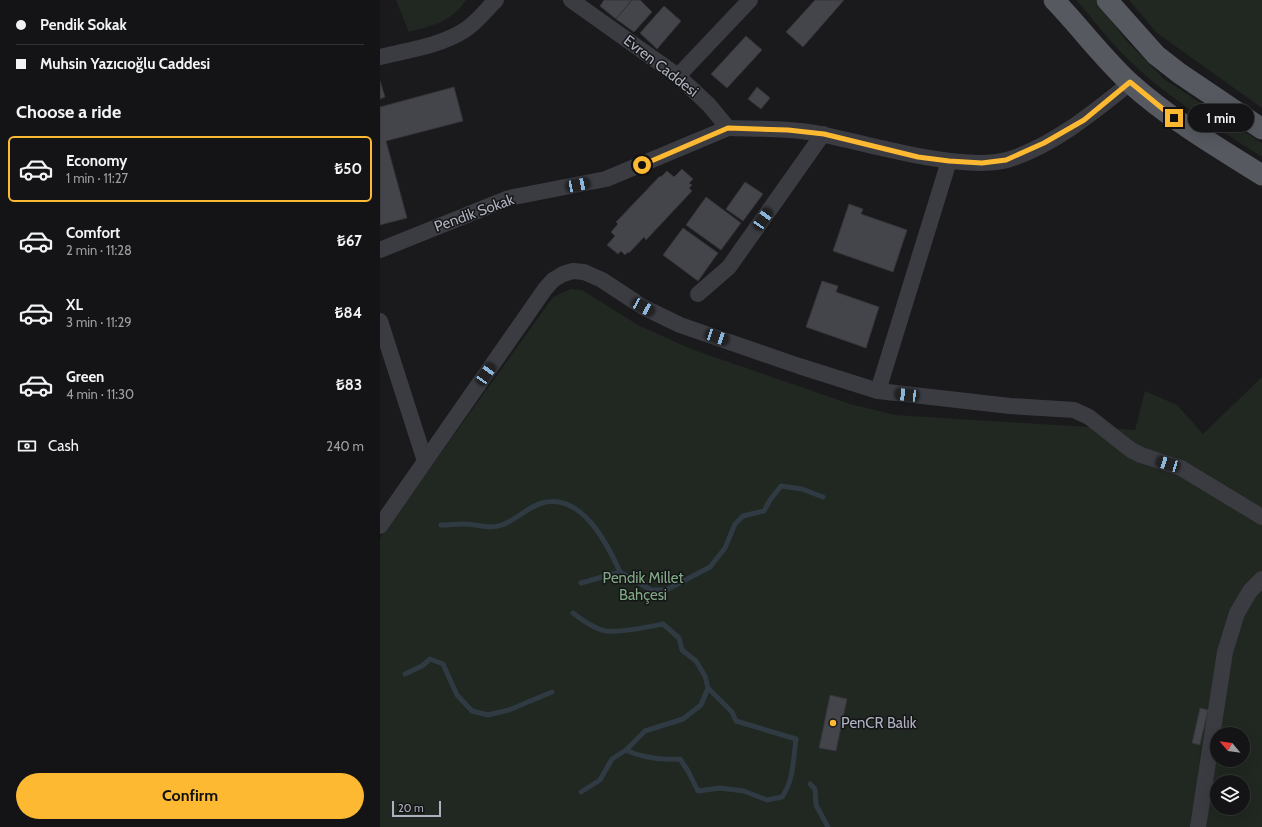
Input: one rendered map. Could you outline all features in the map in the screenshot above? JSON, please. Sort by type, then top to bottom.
[{"type":"main road","points":[[1054,0],[1102,54],[1130,82],[1174,118],[1262,176]]},
{"type":"main road","points":[[1107,0],[1156,55],[1179,73],[1262,129]]},
{"type":"street","points":[[380,57],[439,43],[453,37],[476,22],[496,0]]},
{"type":"street","points":[[678,76],[750,0]]},
{"type":"street","name":"Evren Caddesi","points":[[581,3],[678,76],[709,105],[728,128]]},
{"type":"street","points":[[728,128],[788,130],[824,134],[918,157],[949,161],[988,163],[1006,160],[1031,150],[1084,120],[1130,82]]},
{"type":"street","name":"Pendik Sokak","points":[[380,250],[509,198],[606,179],[728,128]]},
{"type":"street","points":[[698,294],[729,267],[824,134]]},
{"type":"street","points":[[878,391],[949,161]]},
{"type":"street","points":[[380,526],[545,289],[553,280],[563,274],[573,271],[593,275],[643,307],[680,325],[878,391],[1010,406],[1074,410],[1089,416],[1131,450],[1142,456],[1181,468],[1262,517]]},
{"type":"street","points":[[380,321],[425,461]]},
{"type":"street","points":[[1198,827],[1225,652],[1237,612],[1250,591],[1262,579]]},
{"type":"green space","points":[[396,0],[466,0],[454,13],[441,22],[409,32]]},
{"type":"green space","points":[[1076,0],[1095,0],[1126,40],[1164,79],[1262,143],[1262,157],[1167,93],[1149,79],[1116,47]]},
{"type":"green space","points":[[1129,0],[1262,0],[1262,108],[1157,33]]},
{"type":"green space","name":"Pendik Millet Bahçesi","points":[[571,289],[582,290],[638,325],[691,349],[850,404],[895,415],[1135,430],[1145,391],[1177,405],[1203,434],[1262,377],[1262,827],[380,827],[380,538],[553,297]]},
{"type":"building","points":[[604,0],[632,0],[616,19],[600,6]]},
{"type":"building","points":[[632,0],[640,0],[652,12],[634,32],[616,19]]},
{"type":"building","points":[[815,0],[844,0],[803,47],[786,32]]},
{"type":"building","points":[[664,6],[681,21],[657,49],[640,33]]},
{"type":"building","points":[[746,36],[762,50],[727,88],[711,74]]},
{"type":"building","points":[[380,81],[385,97],[380,99]]},
{"type":"building","points":[[454,87],[463,121],[386,141],[407,218],[380,225],[380,107]]},
{"type":"building","points":[[757,87],[770,98],[761,109],[748,99]]},
{"type":"building","points":[[682,169],[693,179],[689,183],[692,185],[689,188],[692,191],[646,240],[644,237],[629,253],[628,252],[625,255],[621,251],[618,254],[607,245],[615,236],[611,232],[618,224],[616,222],[660,176],[661,177],[667,171],[674,177]]},
{"type":"building","points":[[745,182],[763,194],[743,221],[726,209]]},
{"type":"building","points":[[706,197],[741,223],[721,250],[686,225]]},
{"type":"building","points":[[849,204],[863,209],[861,214],[907,230],[893,272],[833,251]]},
{"type":"building","points":[[683,228],[718,253],[698,281],[663,255]]},
{"type":"building","points":[[822,281],[838,286],[836,292],[879,307],[866,348],[806,327]]},
{"type":"building","name":"PenCR Balık","points":[[830,695],[847,699],[836,751],[819,748]]},
{"type":"building","points":[[1200,708],[1208,710],[1200,745],[1192,743]]},
{"type":"waterway","points":[[581,583],[620,572],[651,590],[666,590],[710,567],[725,548],[735,524],[743,516],[764,511],[770,500],[781,486],[802,489],[823,497]]},
{"type":"waterway","points":[[441,525],[470,524],[493,527],[507,523],[532,507],[542,503],[556,502],[569,505],[591,522],[608,547],[620,572]]},
{"type":"waterway","points":[[573,613],[593,626],[606,631],[627,630],[663,624],[679,638],[682,650],[696,661],[705,676],[708,688],[732,712],[736,721],[796,739],[789,784],[782,797],[767,800],[744,791],[720,788],[698,791],[680,759],[652,758],[626,750]]},
{"type":"waterway","points":[[405,674],[422,666],[430,659],[443,664],[457,695],[472,711],[488,715],[509,710],[552,692]]},
{"type":"waterway","points":[[581,792],[600,780],[612,759],[626,750],[645,731],[683,719],[701,705],[708,688]]},
{"type":"waterway","points":[[810,784],[815,789],[816,805],[828,827]]},
{"type":"place","name":"PenCR Balık","points":[[833,723]]},
{"type":"route","points":[[642,165],[728,128],[788,130],[824,134],[918,157],[949,161],[982,163],[1006,160],[1031,150],[1084,120],[1130,82],[1150,100],[1174,118]]}]
